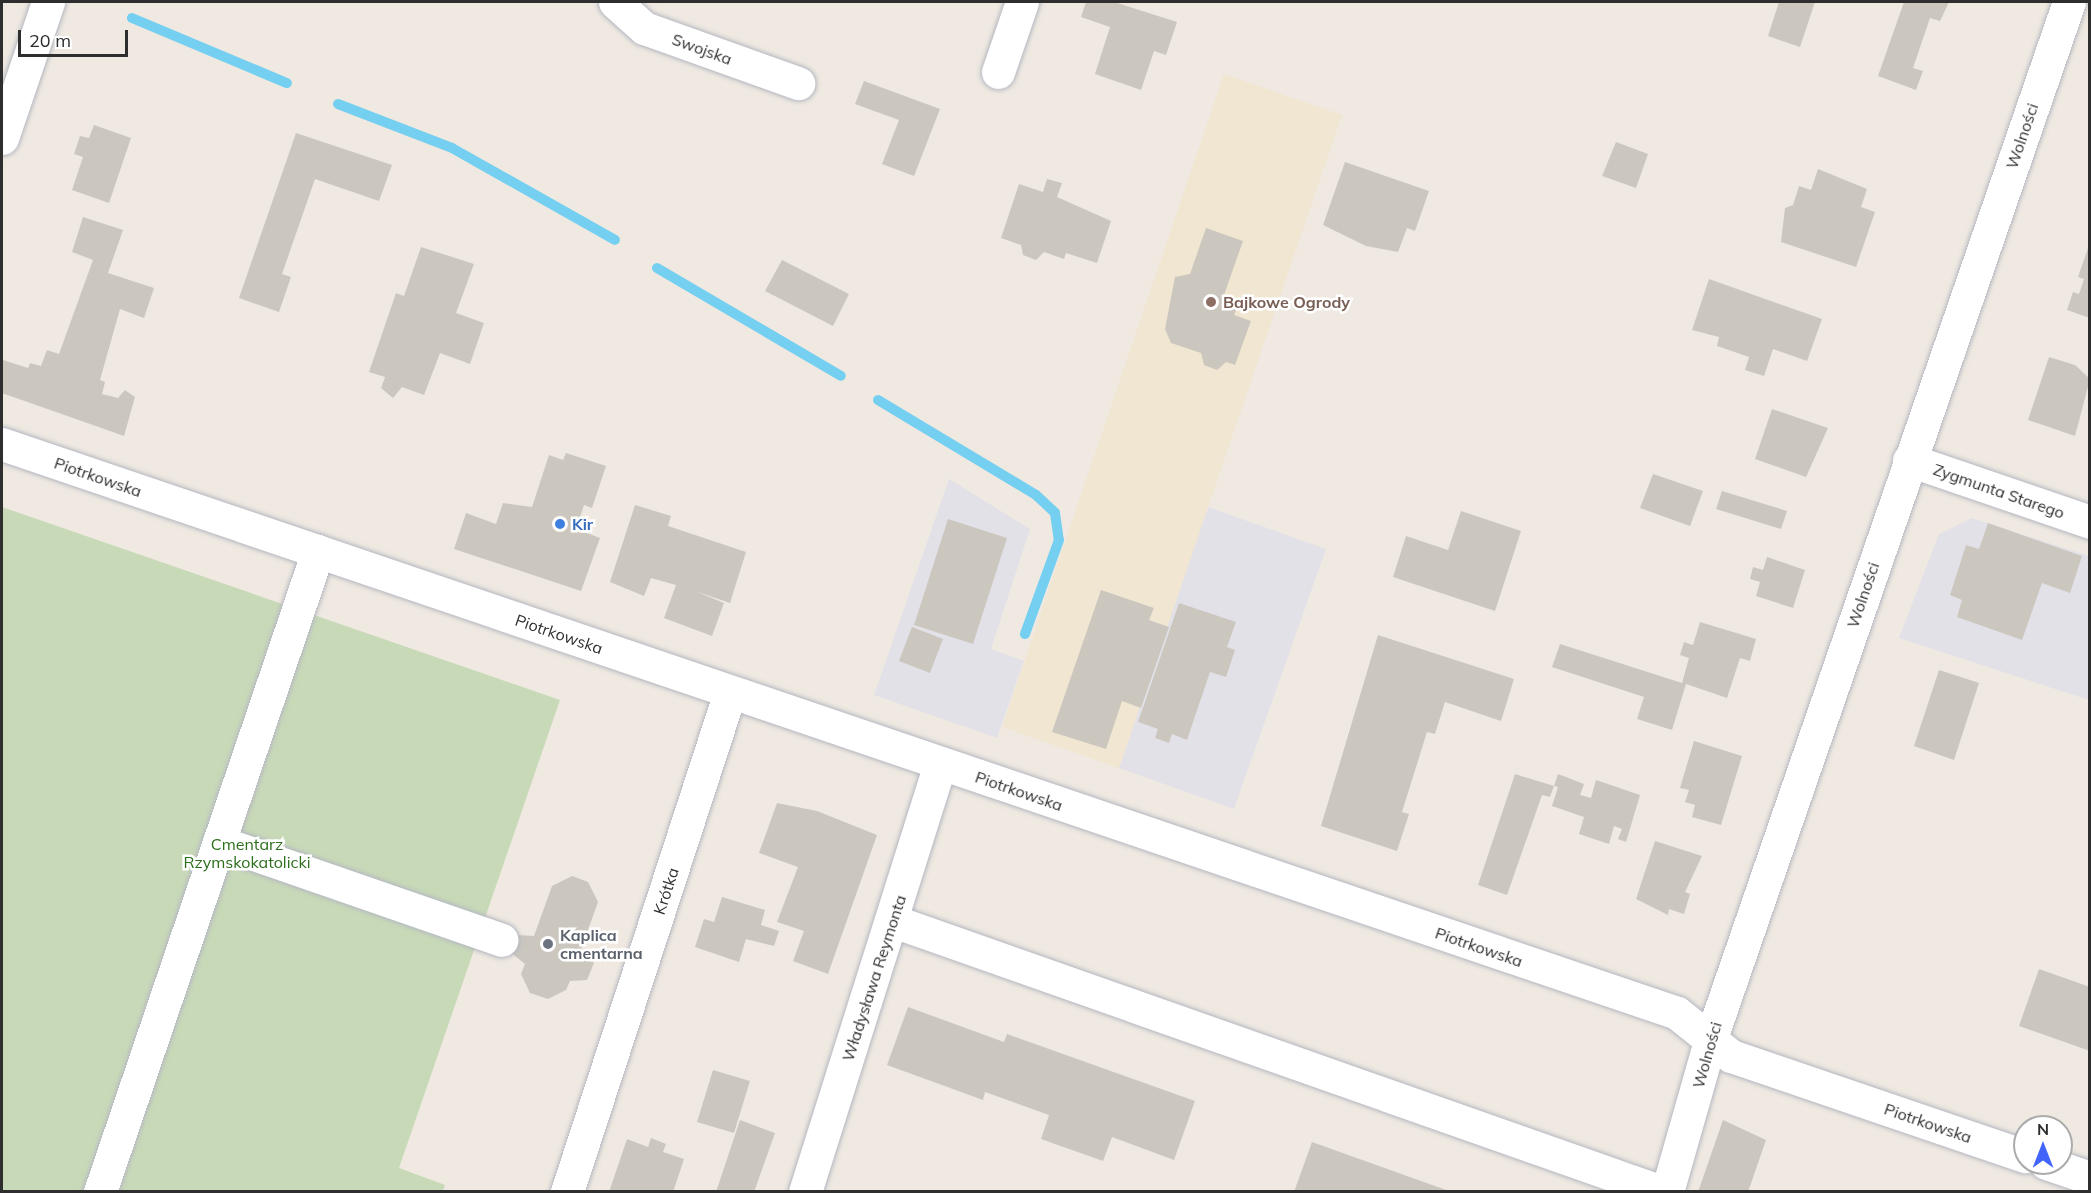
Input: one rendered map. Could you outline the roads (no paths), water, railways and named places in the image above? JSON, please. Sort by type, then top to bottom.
[{"type":"street","points":[[2,138],[48,2]]},
{"type":"street","name":"Swojska","points":[[615,2],[644,28],[798,83]]},
{"type":"street","points":[[998,72],[1022,2]]},
{"type":"street","name":"Wolności","points":[[1667,1191],[1711,1038],[2069,2]]},
{"type":"street","name":"Piotrkowska","points":[[2,444],[1677,1013],[1731,1056],[2013,1152]]},
{"type":"street","name":"Zygmunta Starego","points":[[1909,460],[2090,522]]},
{"type":"street","points":[[100,1191],[318,551]]},
{"type":"street","name":"Krótka","points":[[567,1191],[730,692]]},
{"type":"street","name":"Władysława Reymonta","points":[[805,1191],[893,921],[940,764]]},
{"type":"street","points":[[219,842],[502,940]]},
{"type":"street","points":[[893,921],[1662,1191]]},
{"type":"street","points":[[2073,1172],[2090,1178]]},
{"type":"waterway","points":[[132,18],[287,83]]},
{"type":"waterway","points":[[338,104],[452,148],[615,240]]},
{"type":"waterway","points":[[657,268],[841,376]]},
{"type":"waterway","points":[[878,400],[1036,495],[1055,513],[1059,540],[1025,634]]},
{"type":"place","name":"Bajkowe Ogrody","points":[[1211,302]]},
{"type":"place","name":"Kir","points":[[560,524]]},
{"type":"place","name":"Kaplica cmentarna","points":[[548,944]]},
{"type":"park label","name":"Cmentarz Rzymskokatolicki","points":[[247,853]]}]
